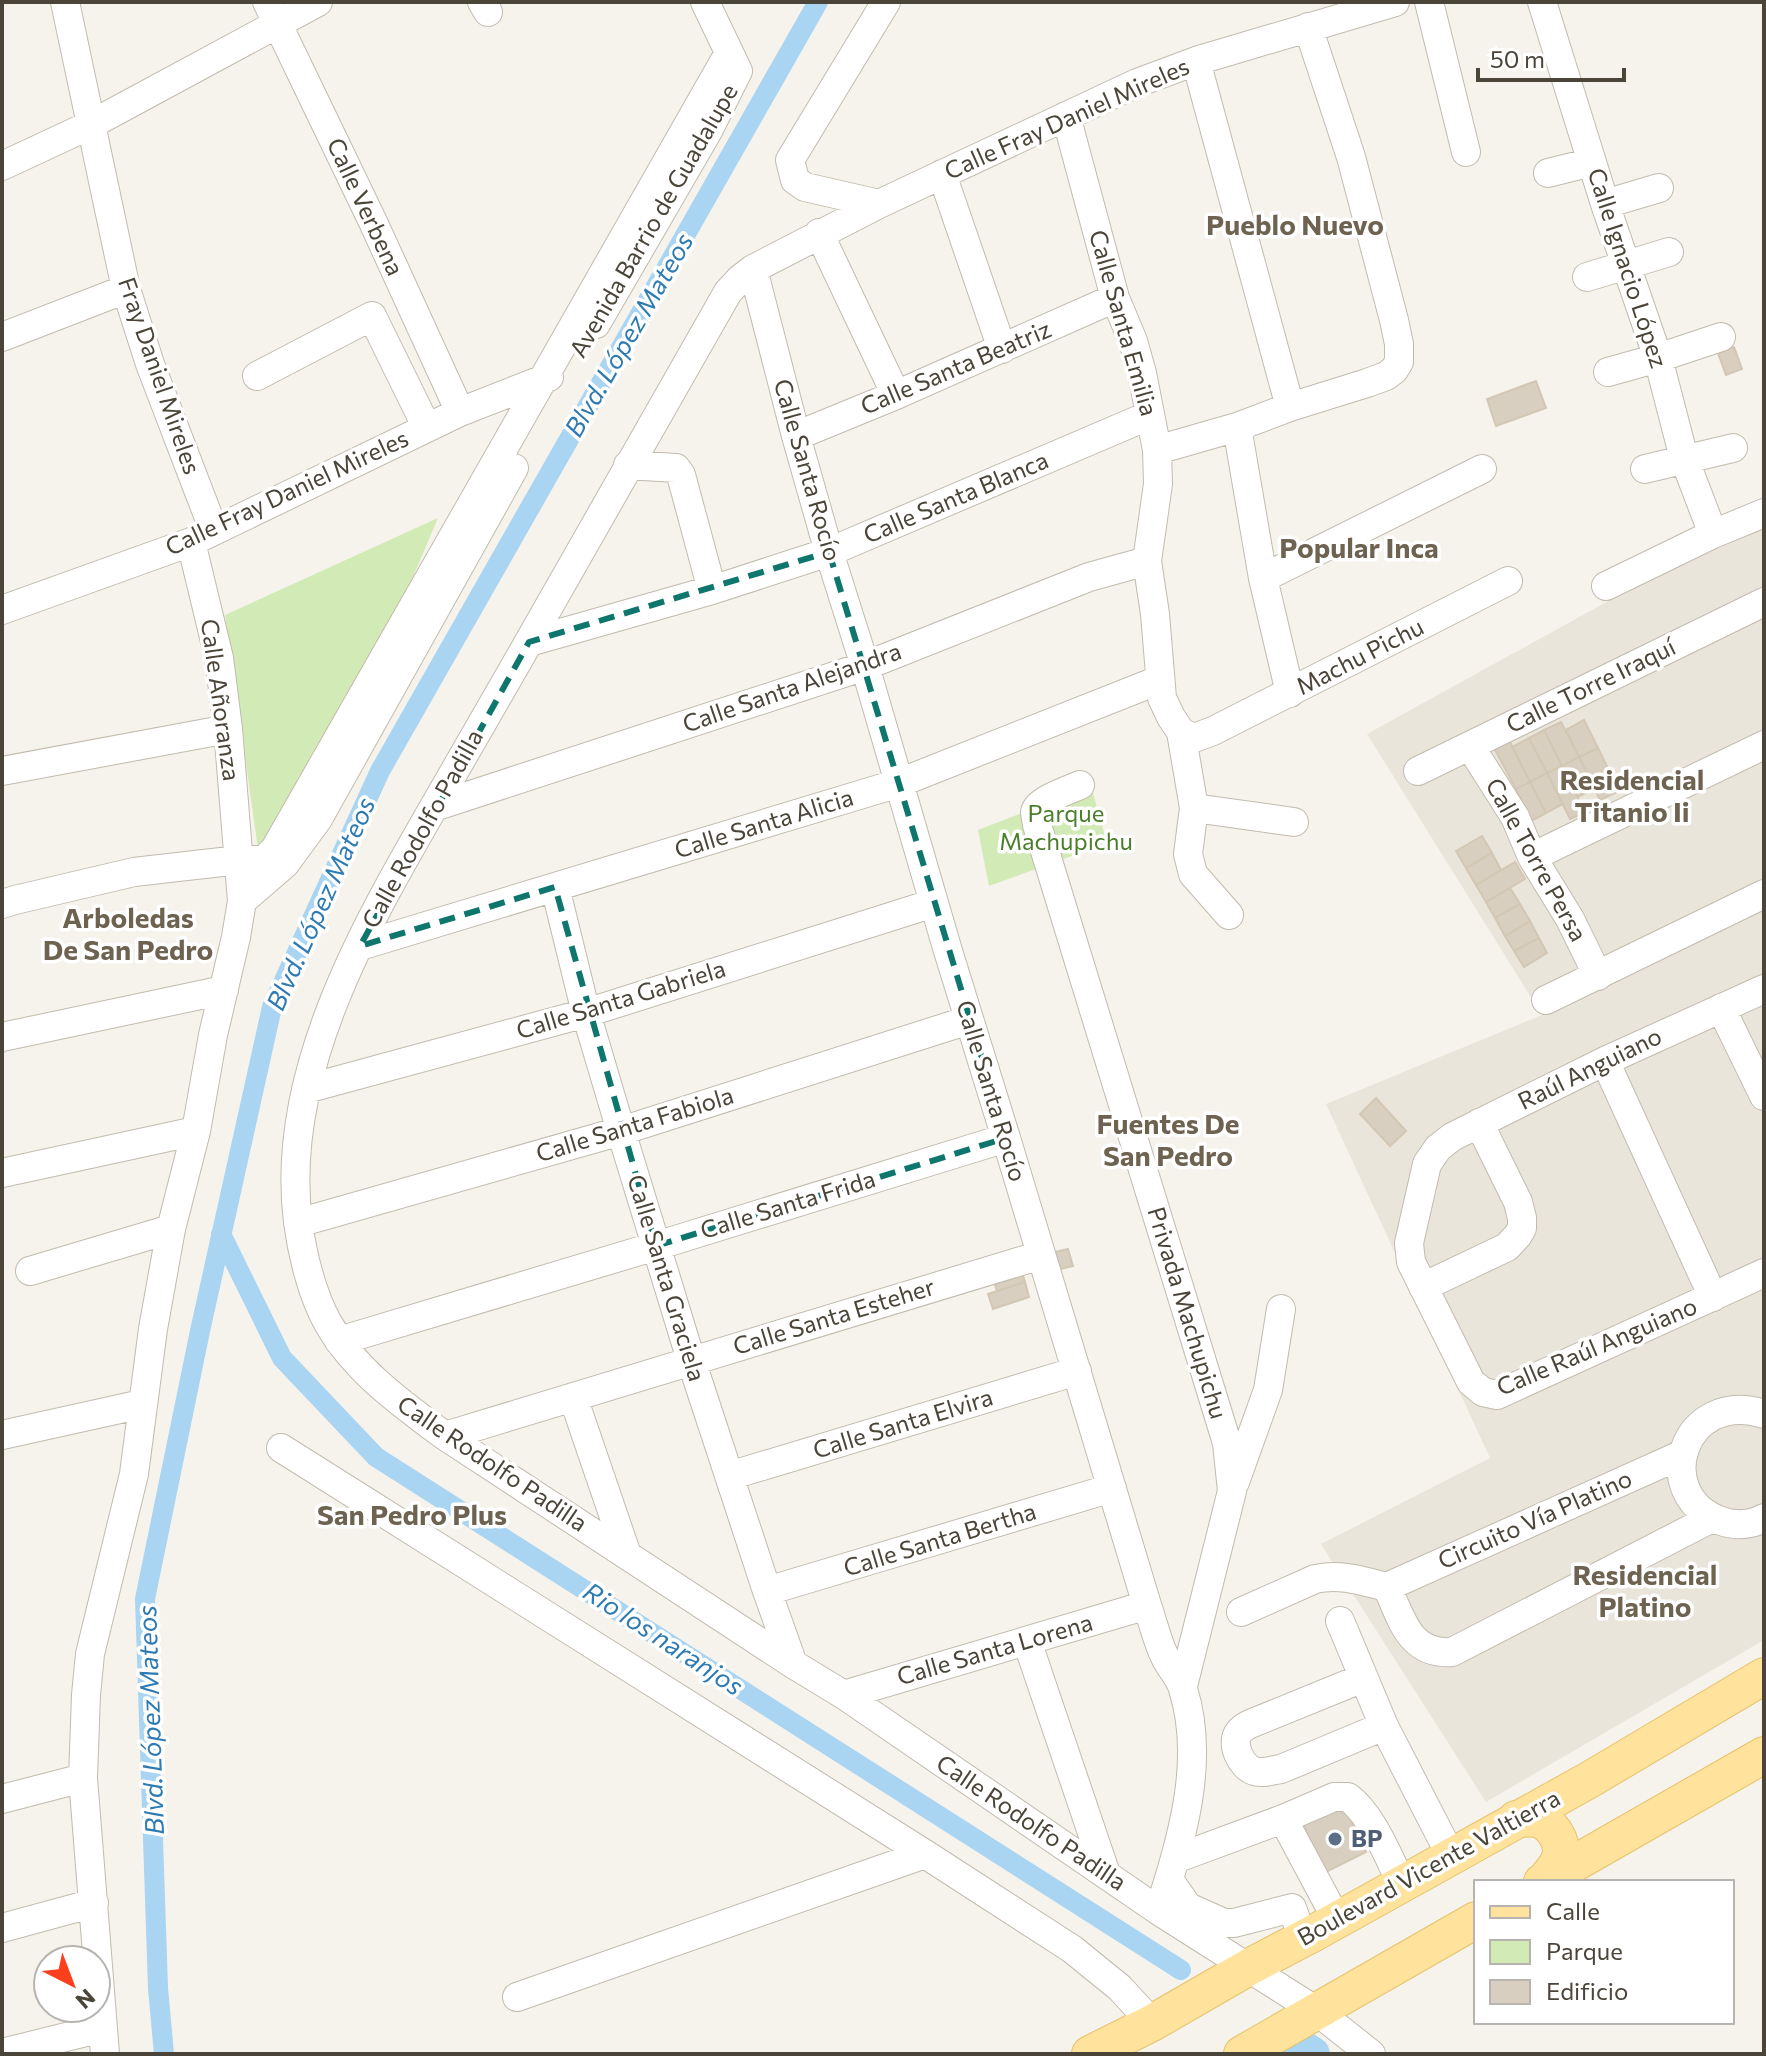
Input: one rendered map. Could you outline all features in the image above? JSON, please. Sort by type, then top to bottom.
[{"type":"main road","name":"Boulevard Vicente Valtierra","points":[[1090,2054],[1152,2023],[1589,1780],[1764,1676]]},
{"type":"main road","points":[[1546,1880],[1764,1755]]},
{"type":"main road","points":[[1516,1819],[1539,1820],[1550,1826],[1559,1839],[1559,1861],[1545,1880]]},
{"type":"main road","points":[[1242,2054],[1474,1921]]},
{"type":"street","points":[[65,2],[90,125]]},
{"type":"street","points":[[2,166],[90,125],[272,13],[318,2]]},
{"type":"street","points":[[2,904],[134,872],[259,860],[275,849],[542,380],[734,62],[705,2]]},
{"type":"street","points":[[879,204],[805,187],[795,180],[790,160],[886,2]]},
{"type":"street","name":"Calle Fray Daniel Mireles","points":[[753,269],[819,233],[1137,83],[1196,61],[1395,2]]},
{"type":"street","points":[[1429,2],[1466,152]]},
{"type":"street","name":"Calle Ignacio López","points":[[1542,2],[1605,204],[1658,358],[1684,458],[1713,534]]},
{"type":"street","name":"Calle Verbena","points":[[272,13],[460,412]]},
{"type":"street","points":[[1157,450],[1237,427],[1367,383],[1394,370],[1399,362],[1394,320],[1351,157],[1308,27]]},
{"type":"street","points":[[1196,61],[1290,407]]},
{"type":"street","name":"Avenida Barrio de Guadalupe","points":[[242,901],[285,864],[318,819],[569,370],[708,131],[734,62]]},
{"type":"street","name":"Calle Santa Emilia","points":[[1066,116],[1115,298],[1142,373],[1157,450],[1158,484],[1147,561],[1162,698],[1181,732],[1194,808],[1188,854],[1193,874],[1229,915]]},
{"type":"street","name":"Fray Daniel Mireles","points":[[90,125],[126,289],[202,536]]},
{"type":"street","points":[[1548,173],[1592,162]]},
{"type":"street","points":[[942,174],[1002,349]]},
{"type":"street","points":[[1605,204],[1659,188]]},
{"type":"street","points":[[819,233],[896,395]]},
{"type":"street","points":[[1587,277],[1669,252]]},
{"type":"street","name":"Calle Santa Rocío","points":[[753,269],[829,552],[969,1020],[1147,1605],[1165,1657],[1183,1686],[1191,1724],[1192,1766],[1185,1814],[1159,1911]]},
{"type":"street","name":"Calle Rodolfo Padilla","points":[[753,269],[728,292],[396,872],[325,1025],[306,1089],[296,1162],[298,1223],[317,1297],[326,1321],[339,1341],[366,1371],[395,1398],[445,1436],[844,1695],[1159,1911],[1318,2012],[1371,2054]]},
{"type":"street","points":[[2,337],[126,289]]},
{"type":"street","name":"Calle Santa Beatriz","points":[[796,436],[1115,298]]},
{"type":"street","points":[[257,376],[372,316],[427,428]]},
{"type":"street","points":[[1608,372],[1721,337]]},
{"type":"street","name":"Calle Fray Daniel Mireles","points":[[2,610],[202,536],[460,412],[569,370]]},
{"type":"street","name":"Calle Santa Blanca","points":[[529,642],[712,590],[829,552],[1150,415]]},
{"type":"street","points":[[1237,427],[1263,578],[1290,693]]},
{"type":"street","points":[[1645,469],[1733,448]]},
{"type":"street","points":[[628,465],[676,468],[681,475],[712,590]]},
{"type":"street","points":[[1263,578],[1482,469]]},
{"type":"street","points":[[1606,586],[1764,513]]},
{"type":"street","name":"Calle Añoranza","points":[[103,2041],[83,1778],[90,1654],[134,1474],[142,1404],[171,1229],[196,1131],[242,901],[228,729],[202,536]]},
{"type":"street","name":"Calle Santa Alejandra","points":[[434,807],[865,666],[1089,577],[1147,561]]},
{"type":"street","name":"Machu Pichu","points":[[1181,732],[1194,738],[1213,731],[1508,581]]},
{"type":"street","name":"Calle Torre Iraquí","points":[[1418,771],[1764,602]]},
{"type":"street","name":"Calle Santa Alicia","points":[[360,946],[899,783],[1159,680]]},
{"type":"street","points":[[2,771],[228,729]]},
{"type":"street","points":[[1532,857],[1764,745]]},
{"type":"street","name":"Calle Torre Persa","points":[[1470,746],[1515,817],[1532,857],[1570,919],[1598,976]]},
{"type":"street","name":"Privada Machupichu","points":[[1080,785],[1038,806],[1035,812],[1037,825],[1227,1443],[1232,1491],[1183,1686]]},
{"type":"street","points":[[1194,808],[1294,822]]},
{"type":"street","name":"Calle Santa Graciela","points":[[555,887],[586,1013],[656,1246],[793,1664]]},
{"type":"street","points":[[1546,1000],[1764,894]]},
{"type":"street","name":"Calle Santa Gabriela","points":[[306,1089],[586,1013],[934,903]]},
{"type":"street","name":"Raúl Anguiano","points":[[1427,1164],[1438,1148],[1452,1137],[1605,1061],[1764,989]]},
{"type":"street","points":[[2,1037],[224,990]]},
{"type":"street","points":[[1721,1008],[1764,1096]]},
{"type":"street","name":"Calle Santa Fabiola","points":[[298,1223],[621,1131],[969,1020]]},
{"type":"street","points":[[1605,1061],[1713,1297]]},
{"type":"street","points":[[1423,1287],[1507,1247],[1522,1228],[1518,1202],[1479,1123]]},
{"type":"street","points":[[2,1173],[196,1131]]},
{"type":"street","name":"Calle Santa Frida","points":[[339,1341],[1006,1138]]},
{"type":"street","name":"Calle Raúl Anguiano","points":[[1427,1164],[1409,1243],[1411,1262],[1471,1382],[1483,1392],[1497,1395],[1764,1273]]},
{"type":"street","points":[[30,1271],[171,1229]]},
{"type":"street","name":"Calle Santa Esteher","points":[[445,1436],[1041,1255]]},
{"type":"street","points":[[1232,1491],[1268,1390],[1281,1309]]},
{"type":"street","name":"Calle Santa Elvira","points":[[729,1476],[1077,1371]]},
{"type":"street","points":[[573,1397],[627,1555]]},
{"type":"street","points":[[2,1435],[142,1404]]},
{"type":"street","points":[[1764,1414],[1749,1409],[1732,1409],[1715,1414],[1700,1424],[1689,1438],[1681,1469],[1690,1497],[1712,1518],[1743,1524],[1764,1518]]},
{"type":"street","points":[[281,1448],[1072,1949],[1120,1988],[1152,2023]]},
{"type":"street","name":"Circuito Vía Platino","points":[[1387,1587],[1683,1454]]},
{"type":"street","name":"Calle Santa Bertha","points":[[767,1591],[1112,1488]]},
{"type":"street","points":[[1241,1612],[1315,1579],[1327,1576],[1347,1578],[1387,1587],[1415,1641],[1436,1653],[1452,1652],[1712,1518]]},
{"type":"street","name":"Calle Santa Lorena","points":[[844,1695],[1147,1605]]},
{"type":"street","points":[[1340,1621],[1384,1726],[1451,1856]]},
{"type":"street","points":[[1027,1641],[1106,1874]]},
{"type":"street","points":[[1363,1678],[1250,1724],[1239,1732],[1235,1743],[1239,1754],[1245,1765],[1256,1772],[1281,1769],[1384,1726]]},
{"type":"street","points":[[2,1799],[83,1778]]},
{"type":"street","points":[[1303,1939],[1292,1908],[1224,1923],[1188,1907],[1183,1902],[1172,1869],[1334,1797],[1348,1797],[1369,1821],[1402,1884]]},
{"type":"street","points":[[1283,1819],[1337,1920]]},
{"type":"street","points":[[517,1997],[925,1854]]},
{"type":"street","points":[[2,1928],[94,1903]]},
{"type":"street","points":[[2,2053],[103,2041]]},
{"type":"highlighted area","points":[[829,552],[1006,1138],[656,1246],[555,887],[360,946],[529,642]]},
{"type":"shaded area","points":[[1764,515],[1764,1640],[1486,1802],[1321,1544],[1490,1458],[1326,1104],[1542,1015],[1367,734]]},
{"type":"green space","points":[[438,518],[367,685],[259,856],[225,615]]},
{"type":"green space","name":"Parque Machupichu","points":[[1091,786],[1107,843],[989,886],[978,830]]},
{"type":"building","points":[[1734,347],[1742,369],[1726,375],[1718,353]]},
{"type":"building","points":[[1536,381],[1546,408],[1496,426],[1487,399]]},
{"type":"building","points":[[1584,720],[1598,748],[1579,757],[1566,730]]},
{"type":"building","points":[[1561,722],[1579,757],[1562,766],[1544,730]]},
{"type":"building","points":[[1544,730],[1562,766],[1547,773],[1529,738]]},
{"type":"building","points":[[1508,738],[1530,782],[1516,789],[1493,746]]},
{"type":"building","points":[[1529,738],[1547,773],[1530,782],[1512,747]]},
{"type":"building","points":[[1598,748],[1619,791],[1600,800],[1579,757]]},
{"type":"building","points":[[1579,757],[1595,788],[1578,797],[1562,766]]},
{"type":"building","points":[[1562,766],[1585,812],[1570,819],[1547,773]]},
{"type":"building","points":[[1547,773],[1563,804],[1546,813],[1530,782]]},
{"type":"building","points":[[1530,782],[1546,813],[1531,821],[1516,789]]},
{"type":"building","points":[[1482,836],[1492,853],[1466,868],[1456,851]]},
{"type":"building","points":[[1492,853],[1501,870],[1476,885],[1466,868]]},
{"type":"building","points":[[1515,862],[1525,879],[1486,902],[1476,885]]},
{"type":"building","points":[[1510,888],[1520,904],[1495,918],[1486,902]]},
{"type":"building","points":[[1520,904],[1530,921],[1505,936],[1495,918]]},
{"type":"building","points":[[1530,921],[1539,938],[1514,951],[1505,936]]},
{"type":"building","points":[[1539,938],[1547,953],[1524,967],[1514,951]]},
{"type":"building","points":[[1376,1098],[1406,1131],[1390,1146],[1360,1114]]},
{"type":"building","points":[[1068,1249],[1073,1266],[1056,1270],[1051,1253]]},
{"type":"building","points":[[1021,1269],[1025,1282],[997,1291],[993,1278]]},
{"type":"building","points":[[1025,1282],[1029,1297],[993,1309],[988,1294]]},
{"type":"building","name":"BP","points":[[1343,1805],[1366,1852],[1326,1872],[1303,1825]]},
{"type":"waterway","name":"Blvd. López Mateos","points":[[164,2054],[158,1988],[145,1599],[200,1331],[272,1007],[380,771],[818,2]]},
{"type":"waterway","name":"Rio los naranjos","points":[[221,1234],[282,1358],[376,1457],[1181,1970]]},
{"type":"waterway","points":[[1295,2042],[1313,2054]]},
{"type":"place","name":"BP","points":[[1335,1839]]},
{"type":"district","name":"Pueblo Nuevo","points":[[1295,225]]},
{"type":"district","name":"Popular Inca","points":[[1359,548]]},
{"type":"district","name":"Residencial Titanio Ii","points":[[1632,796]]},
{"type":"district","name":"Arboledas De San Pedro","points":[[128,934]]},
{"type":"district","name":"Fuentes De San Pedro","points":[[1168,1140]]},
{"type":"district","name":"San Pedro Plus","points":[[412,1515]]},
{"type":"district","name":"Residencial Platino","points":[[1645,1591]]}]
